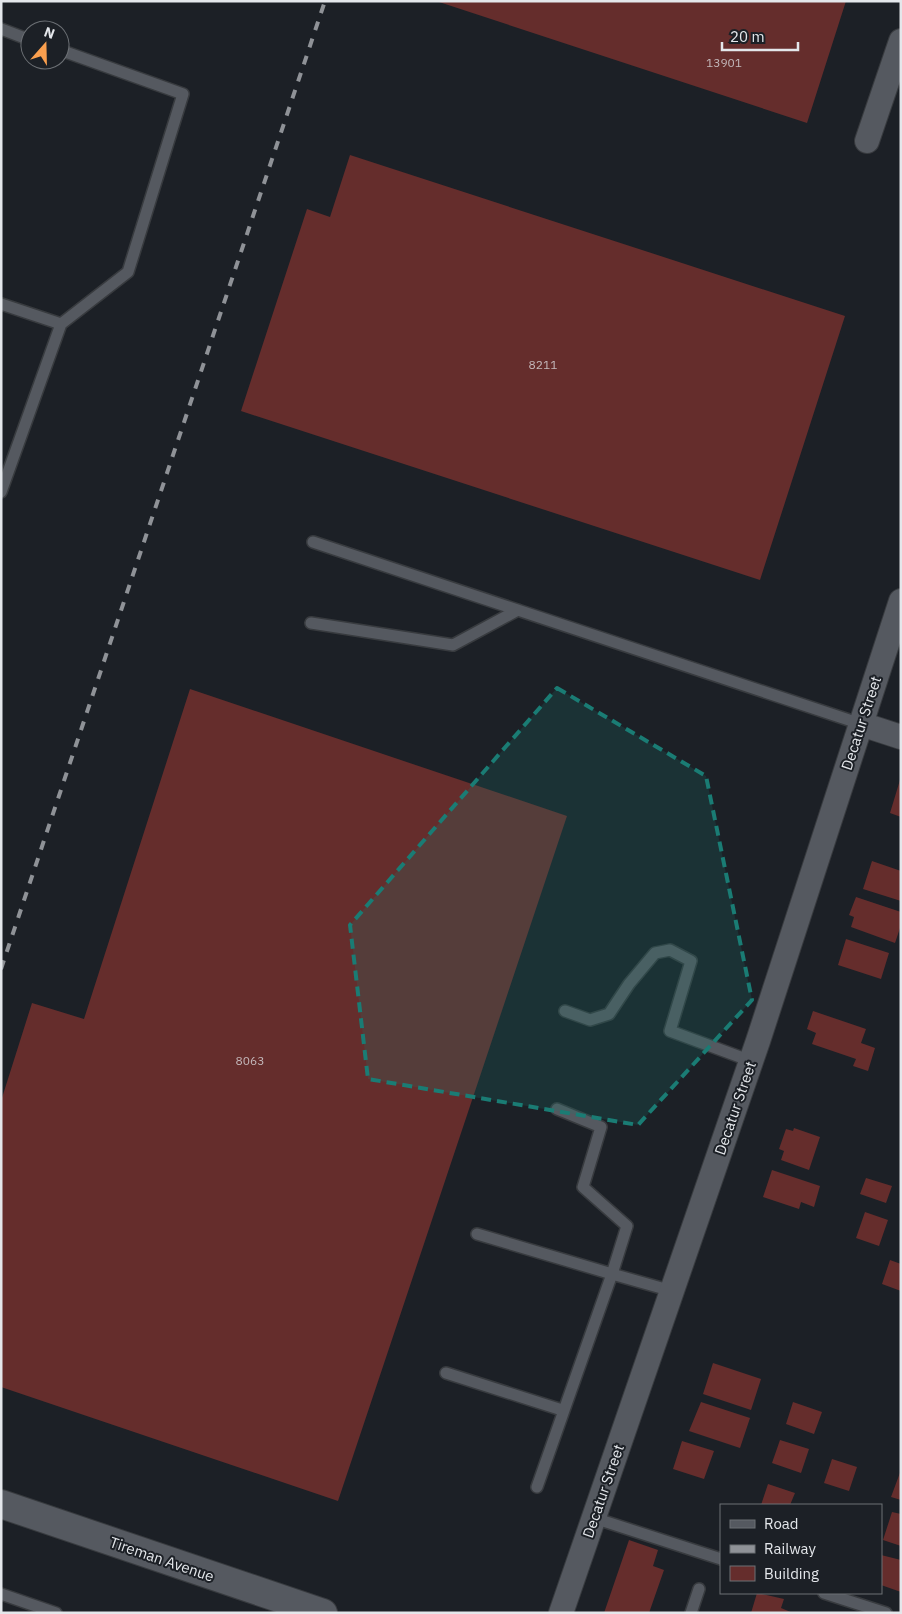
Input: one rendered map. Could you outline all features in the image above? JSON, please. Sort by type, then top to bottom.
[{"type":"street","points":[[868,141],[901,41]]},
{"type":"street","name":"Decatur Street","points":[[561,1613],[751,1061],[901,601]]},
{"type":"street","points":[[861,724],[901,737]]},
{"type":"street","name":"Tireman Avenue","points":[[1,1504],[322,1613]]},
{"type":"lane","points":[[1,29],[20,36]]},
{"type":"lane","points":[[1,492],[61,324],[128,272],[183,94],[70,54]]},
{"type":"lane","points":[[1,304],[61,324]]},
{"type":"lane","points":[[313,542],[861,724]]},
{"type":"lane","points":[[311,623],[453,645],[518,610]]},
{"type":"lane","points":[[565,1011],[590,1020],[609,1014],[634,978],[655,953],[670,950],[691,961],[672,1017],[670,1031],[751,1061]]},
{"type":"lane","points":[[536,1486],[612,1274],[626,1226],[583,1187],[601,1127],[557,1109]]},
{"type":"lane","points":[[477,1234],[672,1291]]},
{"type":"lane","points":[[446,1373],[562,1410]]},
{"type":"lane","points":[[594,1518],[720,1559]]},
{"type":"lane","points":[[691,1613],[698,1589]]},
{"type":"lane","points":[[1,1594],[56,1613]]},
{"type":"lane","points":[[827,1594],[886,1613]]},
{"type":"highlighted area","points":[[557,688],[706,776],[752,1000],[638,1125],[368,1079],[350,925]]},
{"type":"building","points":[[436,1],[846,1],[807,123]]},
{"type":"building","points":[[350,155],[845,316],[760,580],[241,411],[307,209],[330,217]]},
{"type":"building","points":[[190,689],[567,816],[338,1501],[1,1387],[1,1101],[32,1003],[84,1019]]},
{"type":"building","points":[[901,780],[901,817],[890,813]]},
{"type":"building","points":[[872,861],[901,871],[901,901],[863,889]]},
{"type":"building","points":[[856,897],[901,912],[901,925],[895,943],[851,927],[854,917],[849,915]]},
{"type":"building","points":[[846,939],[889,953],[881,979],[838,965]]},
{"type":"building","points":[[813,1011],[866,1029],[861,1043],[875,1048],[868,1071],[853,1066],[856,1059],[812,1044],[816,1033],[807,1029]]},
{"type":"building","points":[[794,1128],[820,1137],[809,1170],[781,1160],[784,1151],[779,1149],[786,1129],[793,1131]]},
{"type":"building","points":[[772,1170],[820,1186],[814,1207],[801,1202],[799,1209],[763,1197]]},
{"type":"building","points":[[866,1178],[892,1186],[886,1203],[860,1194]]},
{"type":"building","points":[[865,1212],[888,1220],[879,1246],[856,1238]]},
{"type":"building","points":[[890,1260],[901,1264],[901,1291],[882,1284]]},
{"type":"building","points":[[713,1363],[761,1379],[751,1410],[703,1394]]},
{"type":"building","points":[[701,1402],[750,1418],[740,1448],[689,1431]]},
{"type":"building","points":[[793,1402],[822,1412],[814,1434],[786,1424]]},
{"type":"building","points":[[780,1440],[809,1449],[801,1473],[772,1463]]},
{"type":"building","points":[[682,1441],[714,1451],[704,1479],[673,1469]]},
{"type":"building","points":[[832,1459],[857,1467],[849,1491],[824,1483]]},
{"type":"building","points":[[901,1470],[901,1500],[891,1497]]},
{"type":"building","points":[[768,1484],[795,1493],[790,1504],[761,1504]]},
{"type":"building","points":[[892,1512],[901,1514],[901,1546],[883,1540]]},
{"type":"building","points":[[629,1540],[658,1550],[653,1566],[664,1570],[649,1613],[604,1613]]},
{"type":"building","points":[[882,1555],[901,1560],[901,1592],[882,1585]]},
{"type":"building","points":[[757,1594],[762,1594],[784,1599],[781,1608],[793,1613],[751,1613]]},
{"type":"railway","points":[[1,969],[325,1]]}]
